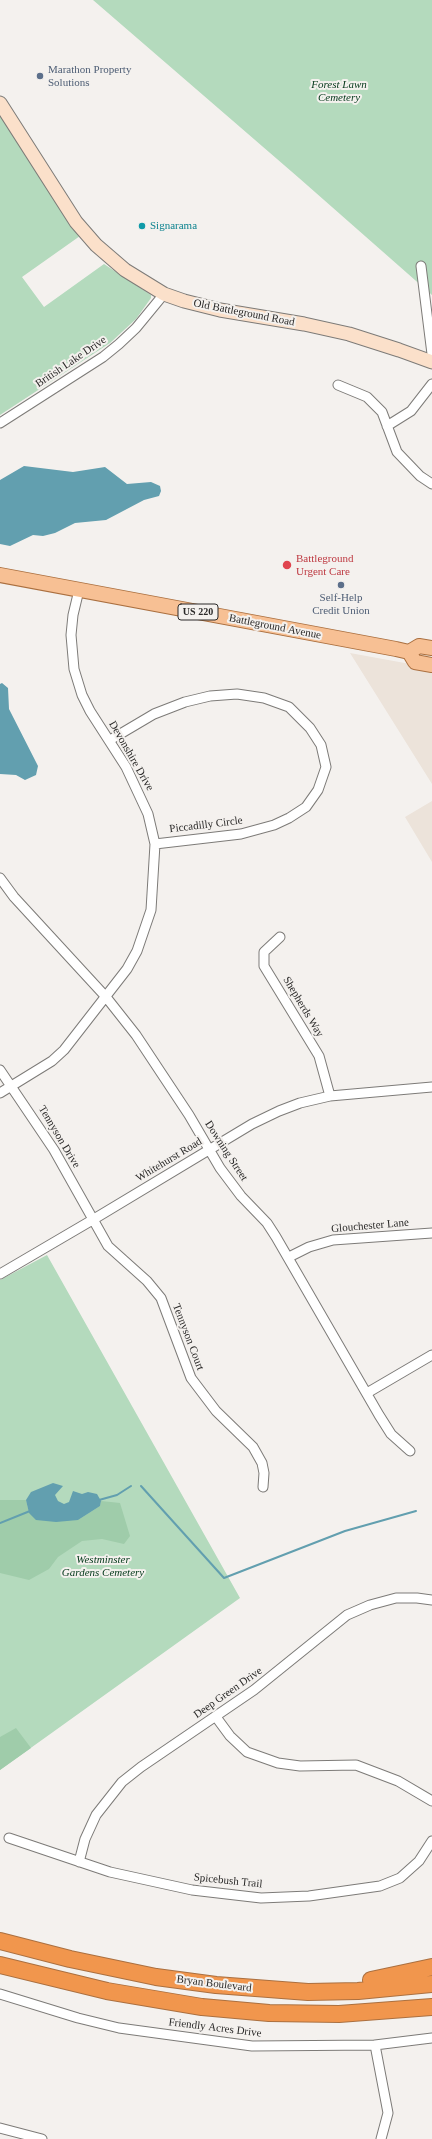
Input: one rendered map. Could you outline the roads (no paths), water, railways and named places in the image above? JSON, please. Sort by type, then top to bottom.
[{"type":"highway","name":"Bryan Boulevard","points":[[0,1941],[70,1959],[149,1975],[238,1987],[308,1992],[358,1991],[432,1984]]},
{"type":"highway","name":"Bryan Boulevard","points":[[0,1965],[107,1991],[202,2007],[269,2013],[339,2014],[432,2007]]},
{"type":"highway","points":[[238,1987],[272,1984],[316,1985],[352,1982],[389,1978],[432,1967]]},
{"type":"main road","name":"Battleground Avenue","points":[[0,575],[409,652],[419,646],[432,648]]},
{"type":"main road","name":"Battleground Avenue","points":[[409,652],[415,662],[432,666]]},
{"type":"street","name":"Old Battleground Road","points":[[0,103],[76,222],[96,245],[125,270],[164,294],[184,301],[220,310],[304,324],[349,334],[432,362]]},
{"type":"street","points":[[421,266],[432,354]]},
{"type":"street","name":"British Lake Drive","points":[[0,423],[108,353],[136,328],[164,294]]},
{"type":"street","points":[[338,384],[367,397],[382,412],[397,452],[420,476],[432,484]]},
{"type":"street","points":[[387,426],[411,411],[432,384]]},
{"type":"street","name":"Devonshire Drive","points":[[0,1093],[52,1061],[64,1050],[106,997],[138,951],[146,931],[153,886],[155,844],[148,814],[137,788],[110,740],[90,711],[82,695],[74,669],[71,635],[73,614],[79,590]]},
{"type":"street","name":"Piccadilly Circle","points":[[110,740],[154,714],[185,702],[210,696],[238,694],[264,698],[289,707],[310,728],[321,745],[326,767],[318,790],[306,807],[289,818],[274,825],[241,834],[155,844]]},
{"type":"street","name":"Downing Street","points":[[0,878],[14,897],[106,997],[136,1035],[189,1116],[209,1150],[238,1192],[267,1223],[289,1257],[391,1434],[410,1451]]},
{"type":"street","name":"Shepherds Way","points":[[280,937],[264,952],[264,966],[319,1056],[330,1096]]},
{"type":"street","name":"Tennyson Drive","points":[[0,1070],[54,1150],[94,1219]]},
{"type":"street","name":"Whitehurst Road","points":[[0,1274],[252,1124],[279,1111],[300,1103],[330,1096],[432,1087]]},
{"type":"street","name":"Tennyson Court","points":[[94,1219],[101,1236],[108,1246],[147,1281],[161,1298],[191,1378],[216,1411],[253,1447],[262,1463],[264,1473],[263,1487]]},
{"type":"street","name":"Glouchester Lane","points":[[289,1257],[309,1247],[333,1240],[432,1233]]},
{"type":"street","points":[[366,1393],[432,1355]]},
{"type":"street","name":"Deep Green Drive","points":[[79,1862],[85,1839],[96,1815],[122,1782],[141,1767],[254,1690],[347,1615],[370,1605],[396,1598],[432,1600]]},
{"type":"street","points":[[216,1717],[230,1736],[247,1752],[278,1763],[300,1766],[356,1765],[398,1781],[432,1801]]},
{"type":"street","name":"Spicebush Trail","points":[[9,1838],[110,1872],[192,1890],[261,1898],[309,1896],[380,1886],[400,1878],[419,1861],[432,1841]]},
{"type":"street","name":"Friendly Acres Drive","points":[[1,1996],[119,2028],[252,2046],[375,2045],[432,2038]]},
{"type":"street","points":[[375,2045],[388,2113],[381,2139]]},
{"type":"street","points":[[0,2128],[42,2139]]},
{"type":"water","points":[[24,466],[73,472],[105,467],[127,484],[151,482],[160,486],[161,491],[159,496],[144,500],[106,520],[75,523],[55,533],[43,536],[33,535],[10,546],[0,544],[0,480]]},
{"type":"water","points":[[2,683],[8,688],[9,709],[38,766],[36,775],[25,780],[16,775],[0,774],[0,684]]},
{"type":"water","points":[[53,1483],[63,1486],[55,1495],[58,1501],[64,1504],[69,1502],[73,1491],[82,1494],[88,1492],[97,1494],[101,1501],[100,1506],[78,1520],[56,1522],[36,1520],[29,1513],[26,1500],[31,1492]]},
{"type":"waterway","points":[[99,1500],[117,1495],[131,1486]]},
{"type":"waterway","points":[[141,1486],[224,1578],[345,1531],[416,1511]]},
{"type":"waterway","points":[[0,1523],[30,1511]]},
{"type":"place","name":"Marathon Property Solutions","points":[[40,76]]},
{"type":"place","name":"Signarama","points":[[142,226]]},
{"type":"place","name":"Battleground Urgent Care","points":[[287,565]]},
{"type":"place","name":"Self-Help Credit Union","points":[[341,585]]},
{"type":"park label","name":"Forest Lawn Cemetery","points":[[339,91]]},
{"type":"park label","name":"Westminster Gardens Cemetery","points":[[103,1566]]}]
